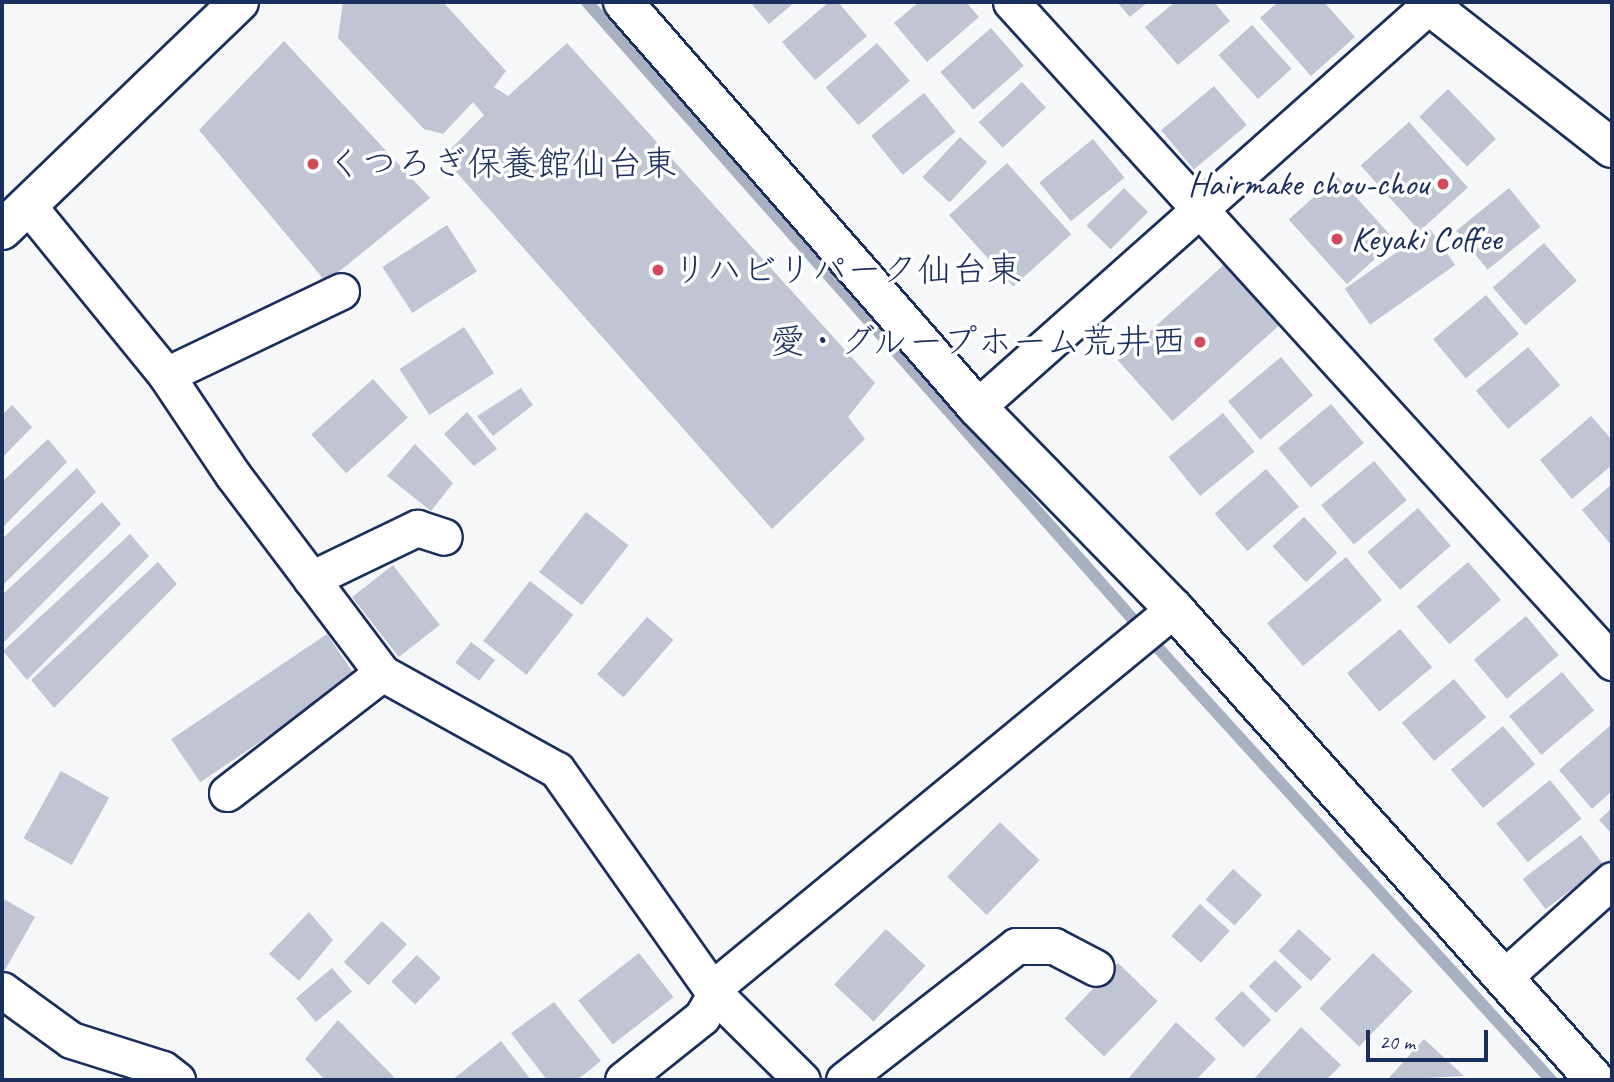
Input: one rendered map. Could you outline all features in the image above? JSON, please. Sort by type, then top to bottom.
[{"type":"street","points":[[239,2],[16,219],[166,375],[311,579],[382,673],[557,769],[715,994],[802,1080]]},
{"type":"street","points":[[623,2],[977,407],[1504,977],[1595,1080]]},
{"type":"street","points":[[1011,2],[1612,662]]},
{"type":"street","points":[[977,407],[1196,208],[1429,3],[1612,148]]},
{"type":"street","points":[[166,375],[341,291]]},
{"type":"street","points":[[311,579],[417,528],[444,537]]},
{"type":"street","points":[[623,1080],[702,1017],[715,994],[883,844],[1167,615]]},
{"type":"street","points":[[227,793],[382,673]]},
{"type":"street","points":[[1504,977],[1612,880]]},
{"type":"street","points":[[844,1080],[1016,946],[1054,946],[1096,968]]},
{"type":"street","points":[[2,990],[71,1040],[163,1069],[177,1080]]},
{"type":"building","name":"リハビリパーク仙台東","points":[[343,2],[443,2],[506,71],[494,87],[508,96],[567,43],[875,383],[848,417],[865,439],[772,529],[443,157],[484,115],[473,102],[443,134],[424,129],[338,38]]},
{"type":"building","points":[[750,2],[795,2],[769,24]]},
{"type":"building","points":[[829,2],[838,2],[867,36],[815,80],[782,42]]},
{"type":"building","points":[[919,2],[966,2],[979,17],[927,62],[894,23]]},
{"type":"building","points":[[1117,2],[1148,2],[1130,17]]},
{"type":"building","points":[[1175,2],[1214,2],[1230,21],[1178,65],[1145,27]]},
{"type":"building","points":[[1278,2],[1324,2],[1355,37],[1311,76],[1260,18]]},
{"type":"building","points":[[1252,25],[1291,69],[1258,99],[1219,55]]},
{"type":"building","points":[[991,28],[1024,66],[973,110],[940,72]]},
{"type":"building","name":"くつろぎ保養館仙台東","points":[[284,41],[430,198],[326,282],[199,130]]},
{"type":"building","points":[[877,43],[910,81],[858,125],[826,88]]},
{"type":"building","points":[[1022,82],[1046,108],[1003,148],[979,122]]},
{"type":"building","points":[[1214,86],[1247,125],[1194,169],[1161,130]]},
{"type":"building","points":[[1448,89],[1496,139],[1467,166],[1419,117]]},
{"type":"building","points":[[924,93],[955,132],[903,175],[871,136]]},
{"type":"building","points":[[1409,122],[1468,187],[1420,231],[1361,165]]},
{"type":"building","points":[[960,137],[987,162],[950,202],[922,177]]},
{"type":"building","points":[[1093,139],[1124,178],[1071,221],[1039,182]]},
{"type":"building","points":[[1007,163],[1071,234],[1013,287],[949,215]]},
{"type":"building","points":[[1337,176],[1395,241],[1347,284],[1289,219]]},
{"type":"building","points":[[1124,188],[1148,212],[1111,250],[1087,225]]},
{"type":"building","points":[[1509,188],[1540,227],[1488,270],[1456,231]]},
{"type":"building","points":[[447,225],[477,271],[412,313],[382,267]]},
{"type":"building","points":[[1430,229],[1455,265],[1370,325],[1345,289]]},
{"type":"building","points":[[1544,243],[1577,281],[1525,325],[1493,288]]},
{"type":"building","name":"愛・グループホーム荒井西","points":[[1227,262],[1282,323],[1173,421],[1118,360]]},
{"type":"building","points":[[1486,295],[1519,334],[1466,378],[1433,339]]},
{"type":"building","points":[[464,327],[494,373],[429,415],[399,369]]},
{"type":"building","points":[[1528,347],[1560,385],[1508,429],[1476,391]]},
{"type":"building","points":[[1281,357],[1313,395],[1260,440],[1228,401]]},
{"type":"building","points":[[373,379],[408,418],[346,473],[311,435]]},
{"type":"building","points":[[521,388],[533,405],[493,436],[477,416]]},
{"type":"building","points":[[1331,404],[1364,443],[1311,487],[1278,448]]},
{"type":"building","points":[[12,405],[32,427],[2,458],[2,415]]},
{"type":"building","points":[[467,412],[497,449],[474,466],[444,434]]},
{"type":"building","points":[[1223,413],[1254,452],[1200,496],[1169,457]]},
{"type":"building","points":[[1591,416],[1612,440],[1612,465],[1572,499],[1540,460]]},
{"type":"building","points":[[48,439],[67,462],[2,528],[2,482]]},
{"type":"building","points":[[415,444],[453,483],[431,511],[387,476]]},
{"type":"building","points":[[1374,461],[1407,500],[1354,544],[1321,505]]},
{"type":"building","points":[[77,468],[96,492],[2,586],[2,539]]},
{"type":"building","points":[[1266,469],[1299,507],[1247,551],[1215,514]]},
{"type":"building","points":[[1612,484],[1612,546],[1582,510]]},
{"type":"building","points":[[102,502],[121,524],[2,644],[2,595]]},
{"type":"building","points":[[1418,508],[1451,546],[1400,590],[1367,552]]},
{"type":"building","points":[[586,512],[629,545],[582,605],[539,572]]},
{"type":"building","points":[[1304,517],[1337,553],[1306,582],[1273,546]]},
{"type":"building","points":[[130,534],[149,556],[27,680],[3,651]]},
{"type":"building","points":[[1346,557],[1382,600],[1303,666],[1267,623]]},
{"type":"building","points":[[158,562],[177,584],[54,708],[31,680]]},
{"type":"building","points":[[1468,562],[1501,600],[1449,644],[1417,607]]},
{"type":"building","points":[[393,565],[440,625],[399,657],[352,597]]},
{"type":"building","points":[[530,581],[573,615],[527,675],[483,641]]},
{"type":"building","points":[[1526,616],[1559,655],[1507,699],[1474,660]]},
{"type":"building","points":[[647,617],[673,640],[624,697],[597,674]]},
{"type":"building","points":[[1400,629],[1432,667],[1379,712],[1347,673]]},
{"type":"building","points":[[327,634],[356,677],[200,782],[171,739]]},
{"type":"building","points":[[471,642],[495,660],[479,681],[455,663]]},
{"type":"building","points":[[1562,672],[1594,710],[1541,755],[1509,716]]},
{"type":"building","points":[[1454,679],[1486,717],[1434,761],[1402,723]]},
{"type":"building","points":[[1612,724],[1612,791],[1592,809],[1559,770]]},
{"type":"building","points":[[1503,726],[1535,764],[1483,808],[1451,770]]},
{"type":"building","points":[[61,771],[109,798],[72,865],[24,838]]},
{"type":"building","points":[[1550,780],[1581,819],[1528,862],[1496,823]]},
{"type":"building","points":[[1612,808],[1612,834],[1599,820]]},
{"type":"building","points":[[1000,822],[1040,860],[987,915],[947,877]]},
{"type":"building","points":[[1581,835],[1604,865],[1546,909],[1523,879]]},
{"type":"building","points":[[1233,869],[1262,895],[1235,926],[1206,899]]},
{"type":"building","points":[[2,898],[35,917],[2,975]]},
{"type":"building","points":[[1200,904],[1230,931],[1201,963],[1171,936]]},
{"type":"building","points":[[309,912],[333,940],[299,981],[269,954]]},
{"type":"building","points":[[382,921],[407,944],[369,985],[344,962]]},
{"type":"building","points":[[886,929],[925,966],[874,1021],[834,985]]},
{"type":"building","points":[[1299,929],[1331,959],[1311,981],[1279,951]]},
{"type":"building","points":[[639,953],[673,997],[613,1045],[578,1000]]},
{"type":"building","points":[[1373,953],[1413,991],[1359,1047],[1320,1008]]},
{"type":"building","points":[[417,955],[441,978],[415,1005],[391,982]]},
{"type":"building","points":[[1275,960],[1302,987],[1276,1013],[1249,986]]},
{"type":"building","points":[[1118,963],[1158,1001],[1104,1057],[1065,1018]]},
{"type":"building","points":[[332,968],[352,992],[316,1022],[296,998]]},
{"type":"building","points":[[1242,991],[1271,1020],[1243,1048],[1214,1019]]},
{"type":"building","points":[[554,1002],[601,1061],[577,1080],[547,1080],[511,1033]]},
{"type":"building","points":[[338,1020],[394,1077],[390,1080],[325,1080],[305,1059]]},
{"type":"building","points":[[1176,1022],[1216,1059],[1196,1080],[1127,1080]]},
{"type":"building","points":[[1301,1027],[1341,1065],[1326,1080],[1253,1080]]},
{"type":"building","points":[[1424,1039],[1464,1076],[1387,1080]]},
{"type":"building","points":[[501,1041],[531,1080],[452,1080]]},
{"type":"waterway","points":[[587,2],[1168,659],[1551,1080]]},
{"type":"place","name":"くつろぎ保養館仙台東","points":[[313,164]]},
{"type":"place","name":"Hairmake chou-chou","points":[[1443,184]]},
{"type":"place","name":"Keyaki Coffee","points":[[1337,239]]},
{"type":"place","name":"リハビリパーク仙台東","points":[[658,270]]},
{"type":"place","name":"愛・グループホーム荒井西","points":[[1200,342]]}]
